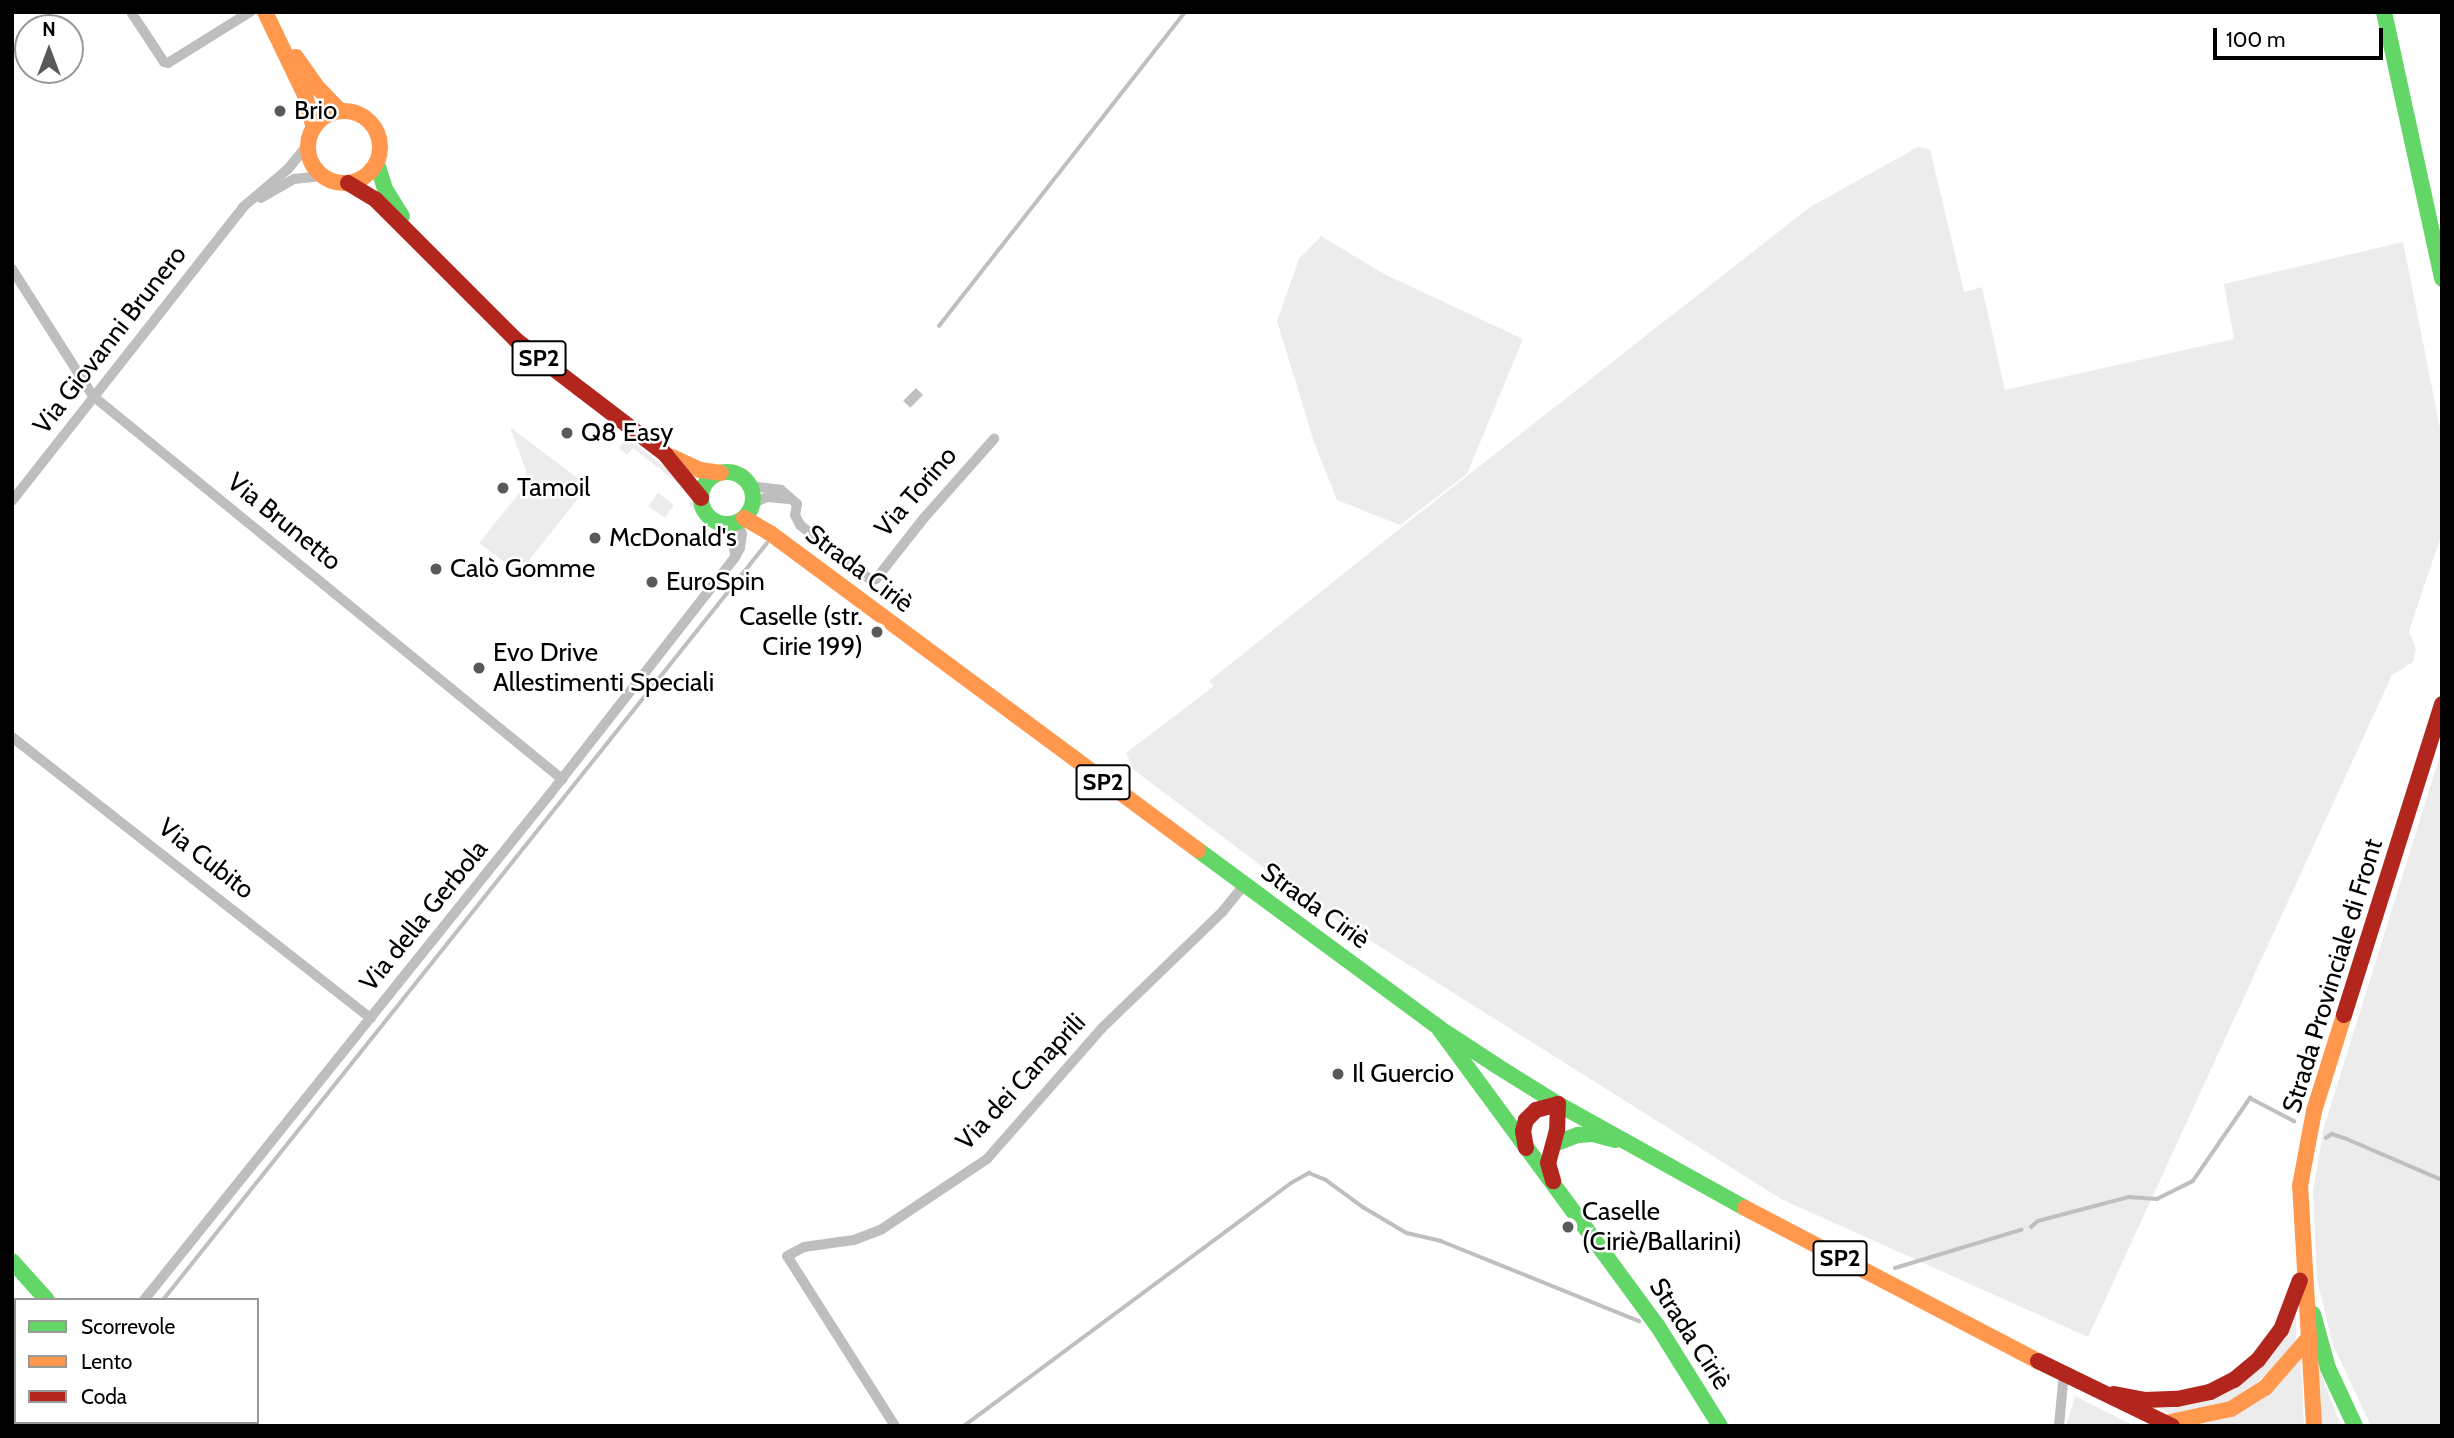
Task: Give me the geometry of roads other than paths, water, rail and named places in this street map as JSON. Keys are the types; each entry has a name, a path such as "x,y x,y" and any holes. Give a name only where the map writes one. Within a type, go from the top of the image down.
{"main road":[{"path":"2384,12 2442,279"},
{"path":"261,13 318,89 340,111"},
{"path":"261,13 305,95 314,128"},
{"path":"340,111 351,112 370,122 380,141 377,163 385,189 424,249 376,200 348,183 323,176 314,167 308,144 314,128 321,120 340,111"},
{"path":"348,183 360,180 377,163"},
{"name":"SP2","path":"424,249 516,340 665,454 700,470 721,473"},
{"name":"SP2","path":"665,454 701,498"},
{"path":"721,473 738,475 750,486 746,513 720,523 707,514 701,498 707,482 721,473"},
{"name":"Strada Ciriè","path":"746,513 1439,1028 1527,1152 1661,1331 1720,1426"},
{"name":"Strada Provinciale di Front","path":"2304,1268 2300,1186 2314,1111 2442,704"},
{"name":"SP2","path":"1439,1028 1558,1104 1631,1145 2000,1343 2169,1424"},
{"path":"1527,1152 1522,1131 1526,1120 1536,1110 1558,1104 1554,1144 1548,1163 1549,1175 1569,1207"},
{"path":"1554,1144 1578,1135 1593,1134 1631,1145"},
{"path":"12,1261 45,1298"},
{"path":"2304,1268 2306,1341 2314,1426"},
{"path":"2108,1393 2144,1400 2177,1399 2210,1392 2234,1381 2258,1360 2281,1330 2304,1268"},
{"path":"2304,1268 2316,1329 2328,1368 2355,1426"},
{"path":"2169,1424 2231,1409 2264,1388 2306,1341"}],"street":[{"path":"131,12 164,62 168,63 261,13"},
{"name":"Via Giovanni Brunero","path":"12,501 243,207 288,169 308,144"},
{"name":"Via Giovanni Brunero","path":"243,207 294,180 323,176"},
{"name":"Via Brunetto","path":"12,269 93,396 562,779"},
{"name":"Via Torino","path":"792,499 797,504 795,515 800,525 871,580 876,579 915,528 994,439"},
{"path":"750,486 781,490 792,499"},
{"path":"735,557 740,548 746,513 767,497 792,499"},
{"path":"713,520 731,535 735,557"},
{"name":"Via della Gerbola","path":"146,1298 562,779 735,557"},
{"name":"Via Cubito","path":"12,737 371,1018"},
{"name":"Via dei Canaprili","path":"895,1426 788,1256 804,1247 854,1240 882,1229 987,1159 1102,1028 1223,911 1244,884"},
{"path":"2059,1426 2064,1372"}],"waterway":[{"path":"939,326 1185,12"},
{"path":"165,1298 767,543"},
{"path":"2031,1227 2038,1221 2129,1197 2157,1199 2193,1181 2250,1098 2294,1121"},
{"path":"2326,1138 2332,1134 2347,1139 2442,1180"},
{"path":"964,1426 1291,1183 1309,1173 1326,1180 1363,1207 1407,1233 1441,1241 1639,1321"},
{"path":"1895,1268 2021,1230"}],"place":[{"name":"Brio","path":"280,111"},
{"name":"Q8 Easy","path":"567,433"},
{"name":"Tamoil","path":"503,488"},
{"name":"McDonald's","path":"595,538"},
{"name":"Calò Gomme","path":"436,569"},
{"name":"EuroSpin","path":"652,582"},
{"name":"Caselle (str. Cirie 199)","path":"877,632"},
{"name":"Evo Drive Allestimenti Speciali","path":"479,668"},
{"name":"Il Guercio","path":"1338,1074"},
{"name":"Caselle (Ciriè/Ballarini)","path":"1568,1227"}]}
